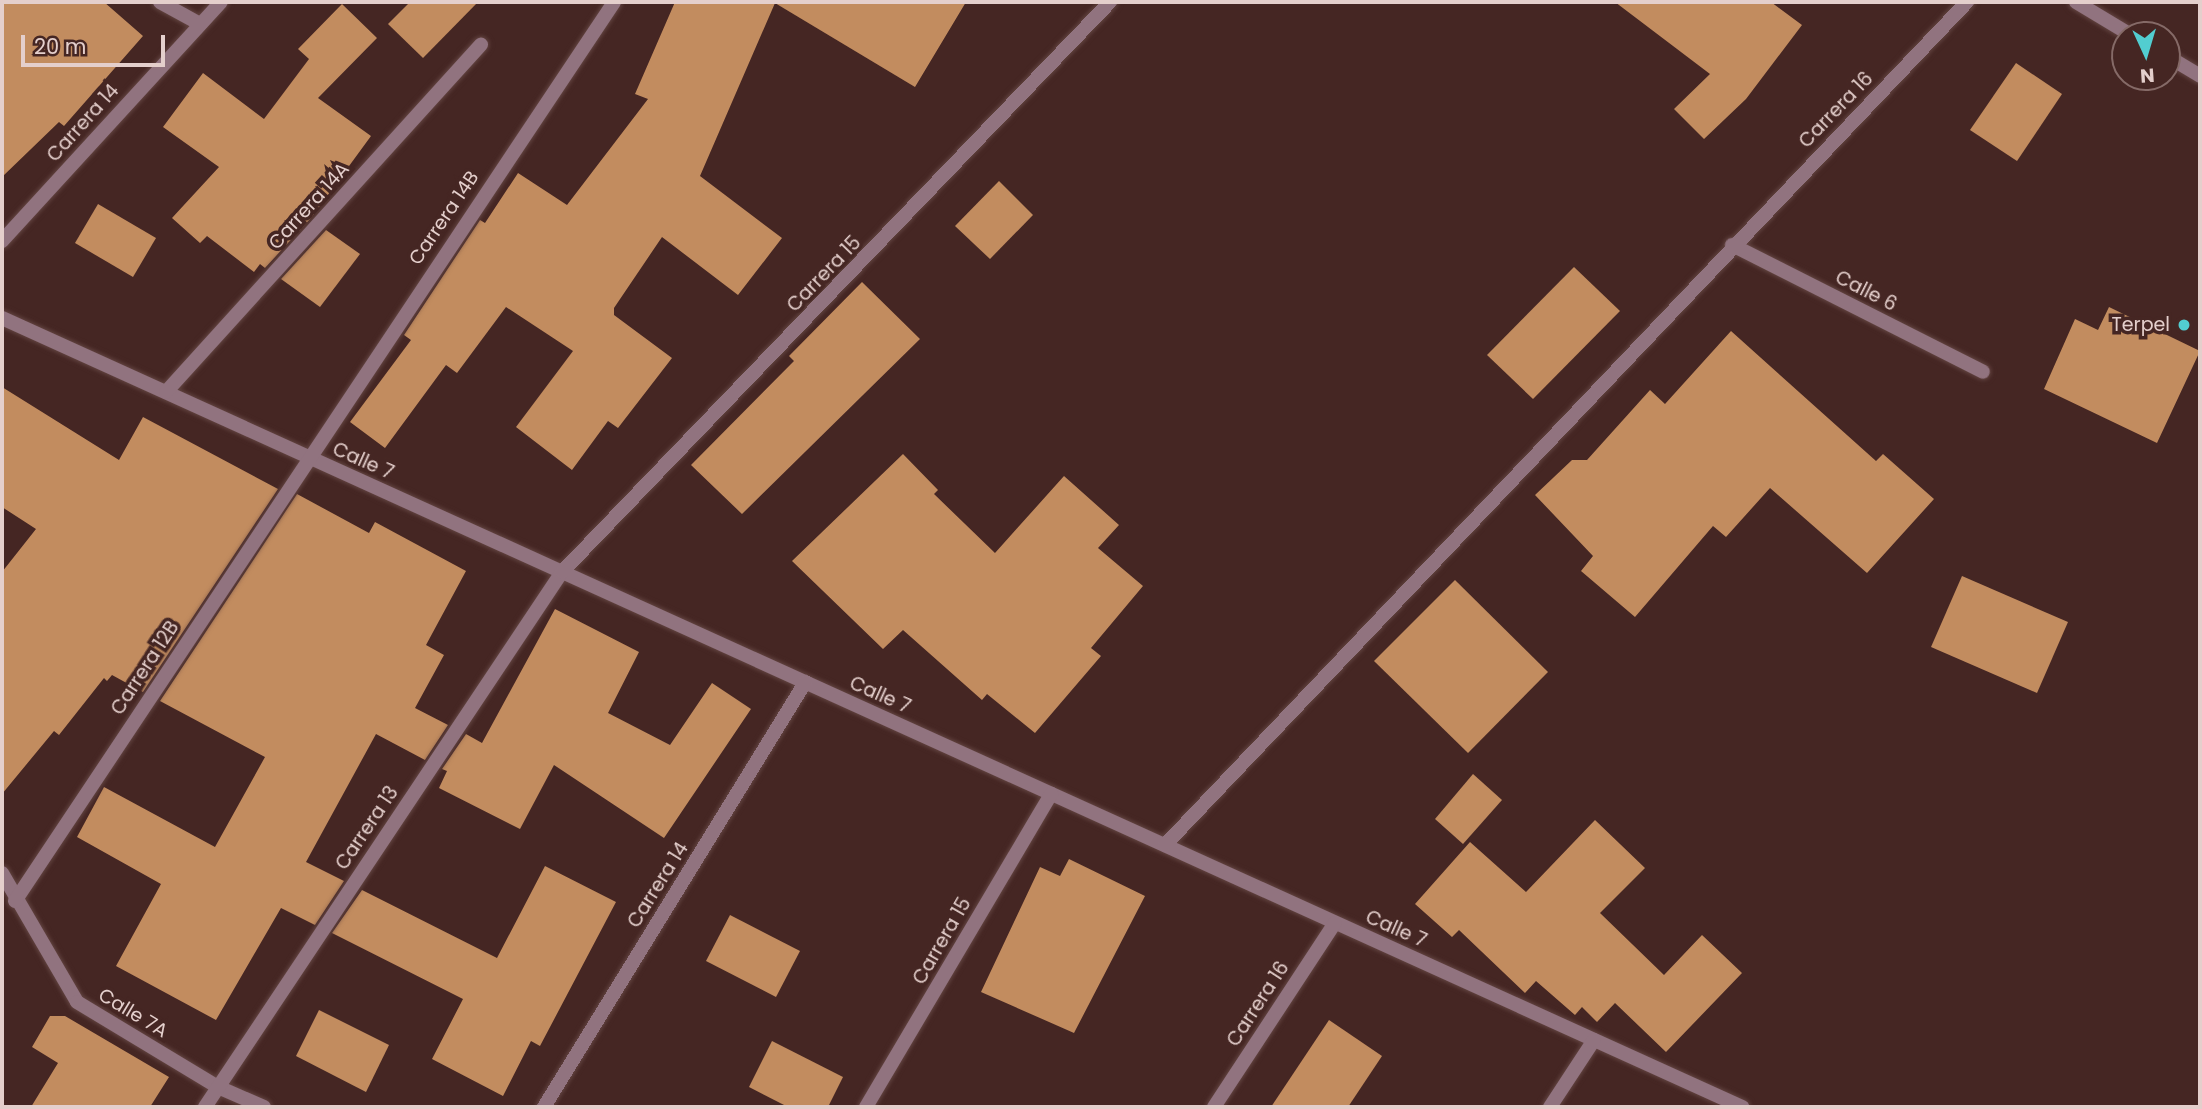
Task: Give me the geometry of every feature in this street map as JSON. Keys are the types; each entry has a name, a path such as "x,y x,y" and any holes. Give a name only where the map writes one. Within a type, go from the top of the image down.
{"street":[{"path":"160,2 200,24"},
{"name":"Carrera 14","path":"2,241 221,2"},
{"name":"Carrera 14B","path":"307,456 614,2"},
{"name":"Carrera 15","path":"562,572 1110,2"},
{"name":"Carrera 16","path":"1165,845 1732,245 1967,2"},
{"path":"2076,2 2111,23"},
{"name":"Carrera 14A","path":"166,392 481,45"},
{"path":"2181,65 2200,76"},
{"name":"Calle 6","path":"1732,245 1983,372"},
{"name":"Calle 7","path":"2,317 1742,1107"},
{"name":"Carrera 12B","path":"15,901 307,456"},
{"name":"Carrera 13","path":"205,1107 562,572"},
{"name":"Carrera 14","path":"544,1107 805,682"},
{"name":"Carrera 15","path":"866,1107 1051,794"},
{"name":"Calle 7A","path":"2,873 15,901 77,1002 218,1087 264,1107"},
{"name":"Carrera 16","path":"1214,1107 1335,923"},
{"path":"1550,1107 1594,1040"}],"building":[{"path":"2,2 104,2 143,36 64,126 59,122 2,177"},
{"path":"410,2 478,2 423,58 388,24"},
{"path":"675,2 966,2 915,87 775,3 700,176 782,238 738,295 662,237 614,308 614,315 672,358 618,428 608,421 572,470 516,427 573,351 506,307 457,373 446,365 385,448 350,422 411,340 404,335 480,220 485,223 518,173 567,205 648,99 635,94"},
{"path":"1615,2 1771,2 1802,25 1746,99 1704,139 1674,109 1710,74"},
{"path":"342,4 377,38 318,98 371,136 311,218 265,268 260,264 254,272 207,236 200,243 172,218 219,167 163,127 203,73 264,119 309,59 298,49"},
{"path":"2016,63 2062,94 2017,161 1970,130"},
{"path":"999,181 1033,215 990,259 955,226"},
{"path":"98,204 156,238 133,277 75,243"},
{"path":"326,230 360,254 320,307 281,279"},
{"path":"1574,267 1620,311 1533,399 1487,355"},
{"path":"862,282 920,339 742,514 691,465 794,361 789,356"},
{"path":"2109,307 2200,351 2157,443 2044,389 2075,319 2098,330"},
{"path":"1731,331 1876,461 1883,454 1934,499 1867,573 1770,488 1726,537 1713,526 1635,617 1581,571 1593,556 1535,495 1572,460 1587,460 1650,390 1665,404"},
{"path":"2,387 119,460 143,417 278,489 143,692 112,675 107,681 104,678 59,735 54,731 2,794 2,572 36,529 2,507"},
{"path":"903,454 938,490 934,494 995,553 1064,476 1119,525 1098,548 1143,586 1091,648 1101,656 1035,733 987,694 982,700 903,630 883,649 792,561"},
{"path":"297,494 369,533 375,522 466,571 426,645 444,655 415,708 448,725 425,760 376,734 306,862 344,881 315,925 281,908 216,1020 116,966 161,884 77,837 104,787 215,847 265,757 160,701"},
{"path":"1962,576 2068,622 2037,693 1931,647"},
{"path":"1455,580 1548,672 1468,753 1374,661"},
{"path":"555,609 639,652 608,713 670,745 712,683 751,709 664,838 554,765 520,829 439,788 447,771 442,769 466,734 482,743"},
{"path":"1473,774 1502,800 1463,844 1435,819"},
{"path":"1595,820 1645,868 1600,913 1664,975 1702,935 1742,973 1666,1052 1615,1003 1597,1022 1582,1007 1575,1015 1536,981 1525,993 1459,930 1452,937 1415,904 1470,842 1526,892"},
{"path":"1069,859 1145,896 1074,1033 981,992 1040,867 1060,876"},
{"path":"545,866 616,902 540,1046 531,1041 503,1096 432,1059 463,999 332,933 362,890 497,958"},
{"path":"730,915 800,951 776,997 706,961"},
{"path":"319,1010 389,1045 366,1092 296,1056"},
{"path":"50,1016 65,1016 169,1077 150,1107 31,1107 58,1063 32,1047"},
{"path":"1329,1020 1382,1056 1348,1107 1271,1107"},
{"path":"772,1041 843,1077 828,1107 788,1107 749,1087"}],"place":[{"name":"Terpel","path":"2184,325"}]}
